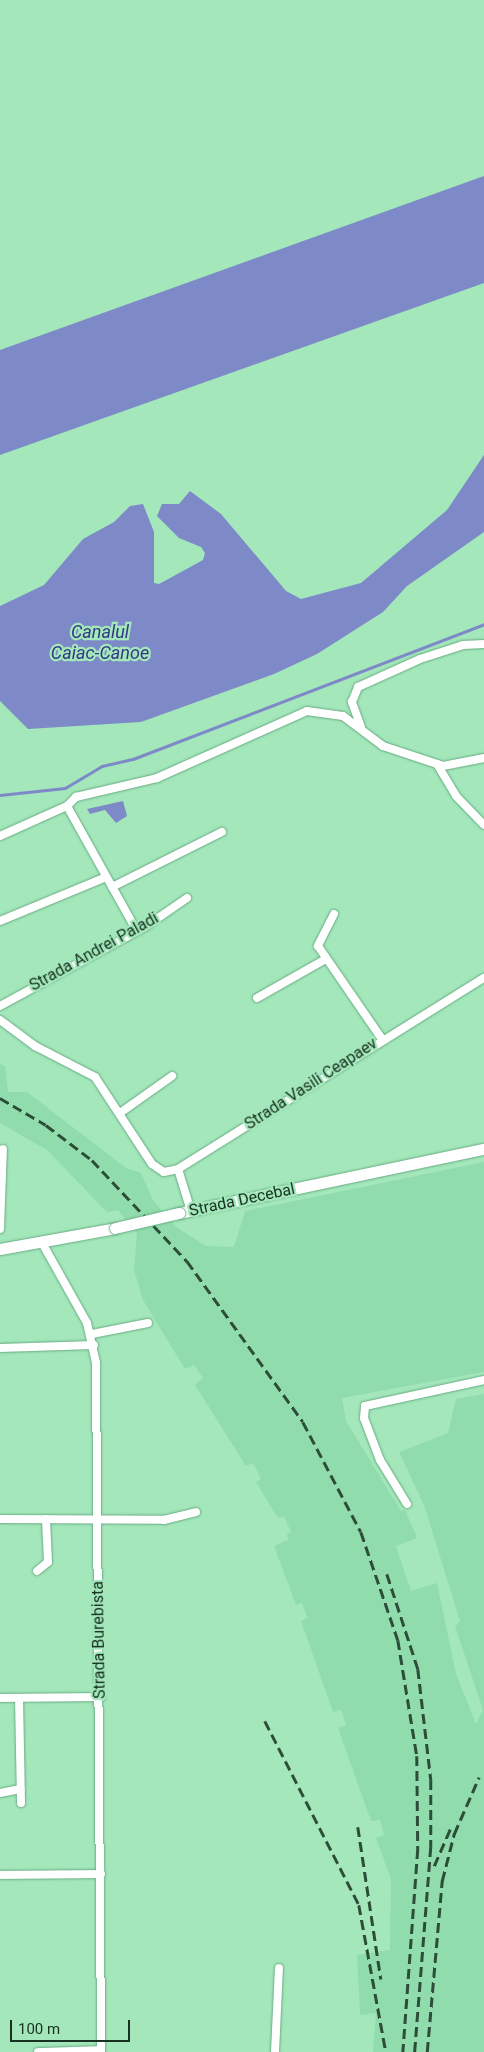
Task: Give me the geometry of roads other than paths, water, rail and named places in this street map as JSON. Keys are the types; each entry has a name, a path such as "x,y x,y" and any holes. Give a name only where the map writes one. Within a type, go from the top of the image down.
{"main road":[{"name":"Strada Decebal","path":"0,1249 115,1228 484,1149"}],"street":[{"path":"362,729 352,702 358,687 420,659 463,645 484,644"},
{"path":"0,836 67,806 76,797 157,778 201,761 307,711 343,716 362,729 371,739 449,766 484,758"},
{"path":"435,762 456,796 484,825"},
{"path":"67,806 137,931"},
{"path":"112,887 222,832"},
{"path":"0,920 106,876"},
{"name":"Strada Andrei Paladi","path":"0,1006 137,931 187,898"},
{"path":"334,914 318,939 326,960 382,1039"},
{"path":"258,998 326,960"},
{"name":"Strada Vasili Ceapaev","path":"178,1169 382,1039 484,978"},
{"path":"0,1020 35,1046 95,1077 152,1164 164,1172 178,1169 191,1211"},
{"path":"120,1113 172,1076"},
{"path":"0,1228 3,1149"},
{"name":"Strada Burebista","path":"41,1241 92,1334 94,1345 101,1697 101,2051"},
{"path":"92,1334 148,1323"},
{"path":"0,1348 94,1345"},
{"path":"407,1504 380,1460 364,1418 365,1406 484,1380"},
{"path":"0,1520 164,1520 196,1512"},
{"path":"37,1571 48,1562 46,1519"},
{"path":"0,1698 101,1697"},
{"path":"19,1698 22,1803"},
{"path":"0,1793 21,1789"},
{"path":"0,1875 101,1874"},
{"path":"274,2052 279,1968"},
{"path":"38,2052 101,2051"}],"water":[{"path":"484,176 484,283 0,455 0,350"},
{"name":"Canalul Caiac-Canoe","path":"484,455 484,532 407,586 383,612 317,654 274,674 141,722 28,729 0,701 0,606 44,585 83,539 114,522 130,506 143,504 154,532 154,583 159,584 203,560 205,553 201,547 179,538 157,516 162,504 179,504 190,491 221,514 286,591 301,599 361,583 447,510"},
{"path":"123,801 127,816 116,823 105,810 90,814 87,809"}],"waterway":[{"path":"0,795 65,788 102,766 133,759 484,624"}],"railway":[{"path":"0,1098 46,1125 92,1160 187,1261 303,1422 361,1532 398,1640 417,1756 418,1849 403,2052"},
{"path":"387,1574 418,1669 431,1780 431,1847 415,2052"},
{"path":"265,1721 359,1905 386,2052"},
{"path":"427,2052 442,1881 454,1834 479,1777"},
{"path":"358,1827 381,1979"},
{"path":"434,1866 451,1827"}]}
